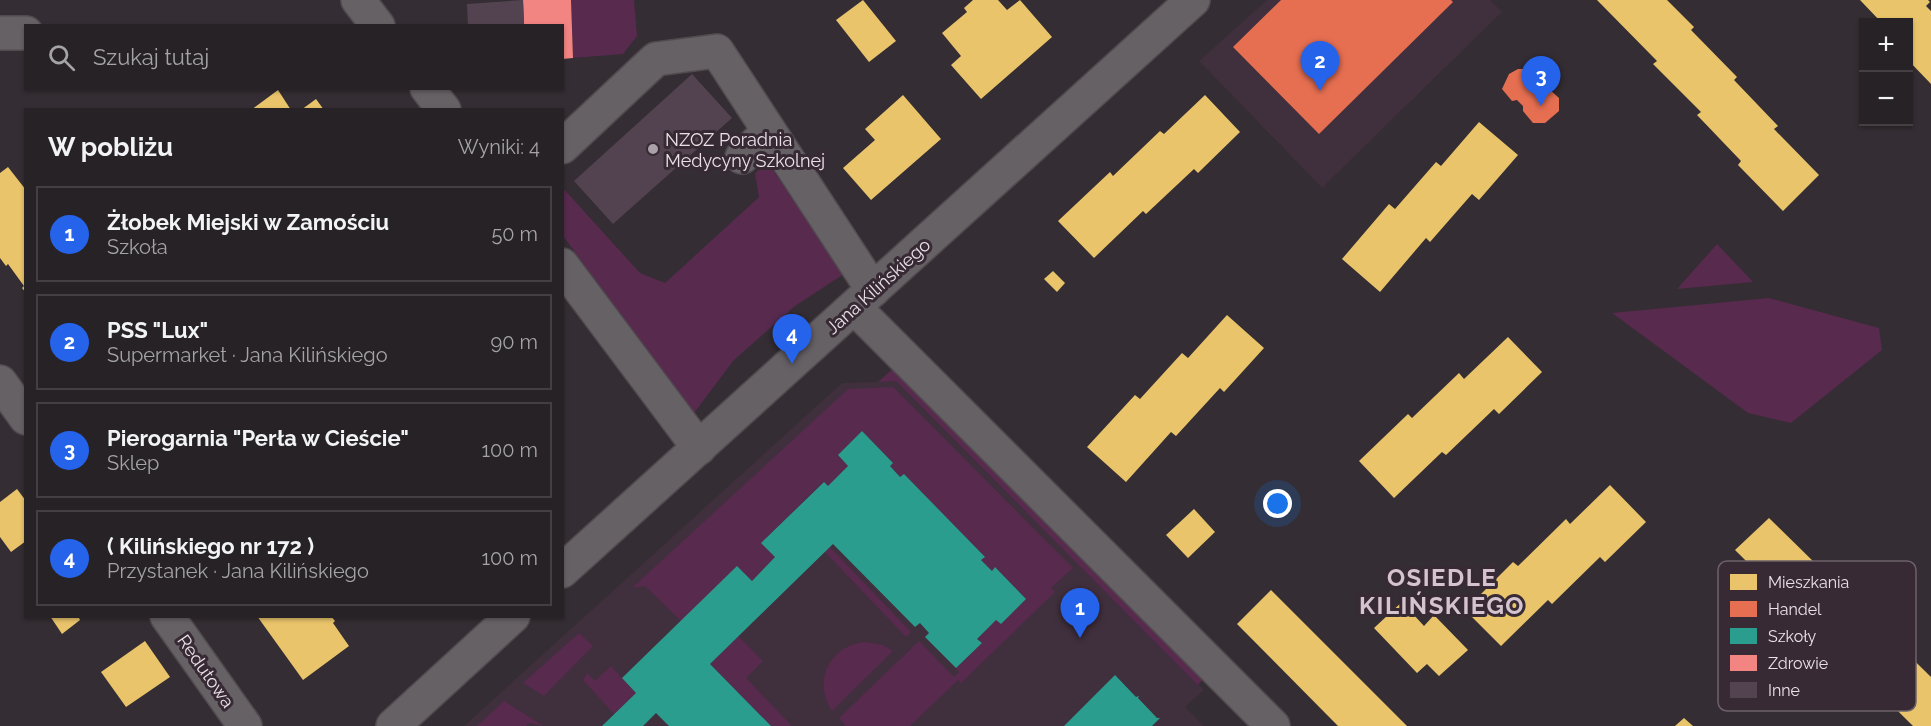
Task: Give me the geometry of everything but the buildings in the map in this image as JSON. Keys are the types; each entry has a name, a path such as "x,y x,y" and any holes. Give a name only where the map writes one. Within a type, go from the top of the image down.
{"street":[{"path":"358,0 376,24"},
{"name":"Jana Kilińskiego","path":"564,569 1193,0"},
{"path":"0,33 24,33"},
{"path":"564,145 656,59 717,51 769,131 864,298 1273,726"},
{"path":"429,90 442,108"},
{"path":"742,157 769,131"},
{"path":"564,268 699,448"},
{"path":"0,382 24,415"},
{"name":"Redutowa","path":"168,618 245,726"},
{"path":"393,726 511,618"}],"shaded area":[{"path":"571,0 634,0 637,36 623,54 573,58"},
{"path":"1267,0 1490,0 1502,12 1322,188 1199,61"},
{"path":"768,163 844,274 795,306 734,360 694,413 564,237 564,189 640,273 665,283 759,197 755,173"},
{"path":"1717,244 1753,282 1677,289"},
{"path":"1769,298 1879,328 1882,350 1791,423 1748,413 1612,313"},
{"path":"896,366 1204,678 1198,685 896,381 878,382"},
{"path":"896,381 1204,690 1185,707 1204,726 464,726 842,383"},
{"path":"893,387 1073,568 1051,588 1055,592 961,683 958,680 910,726 846,726 839,718 919,641 954,677 959,672 956,668 982,643 977,639 996,620 1001,624 1026,599 995,567 992,571 981,560 984,557 904,474 900,477 890,466 892,462 862,431 838,455 848,466 828,486 823,482 761,543 775,557 752,581 681,621 645,586 632,588 848,389"},
{"path":"830,547 911,632 906,637 825,552"},
{"path":"579,633 593,646 544,696 523,683"},
{"path":"738,636 763,661 746,678 792,726 771,726 710,664"},
{"path":"865,642 883,645 893,651 832,711 826,700 824,688 824,677 828,666 842,650"},
{"path":"611,666 636,693 614,714 583,680 587,673 595,681"},
{"path":"504,701 543,726 530,723 526,726 477,726"}],"place":[{"name":"PSS \"Lux\"","path":"1320,91"},
{"name":"Pierogarnia \"Perła w Cieście\"","path":"1541,106"},
{"name":"NZOZ Poradnia Medycyny Szkolnej","path":"653,149"},
{"name":"( Kilińskiego nr 172 )","path":"792,364"},
{"name":"Żłobek Miejski w Zamościu","path":"1080,638"}],"district":[{"name":"OSIEDLE KILIŃSKIEGO","path":"1442,591"}]}
